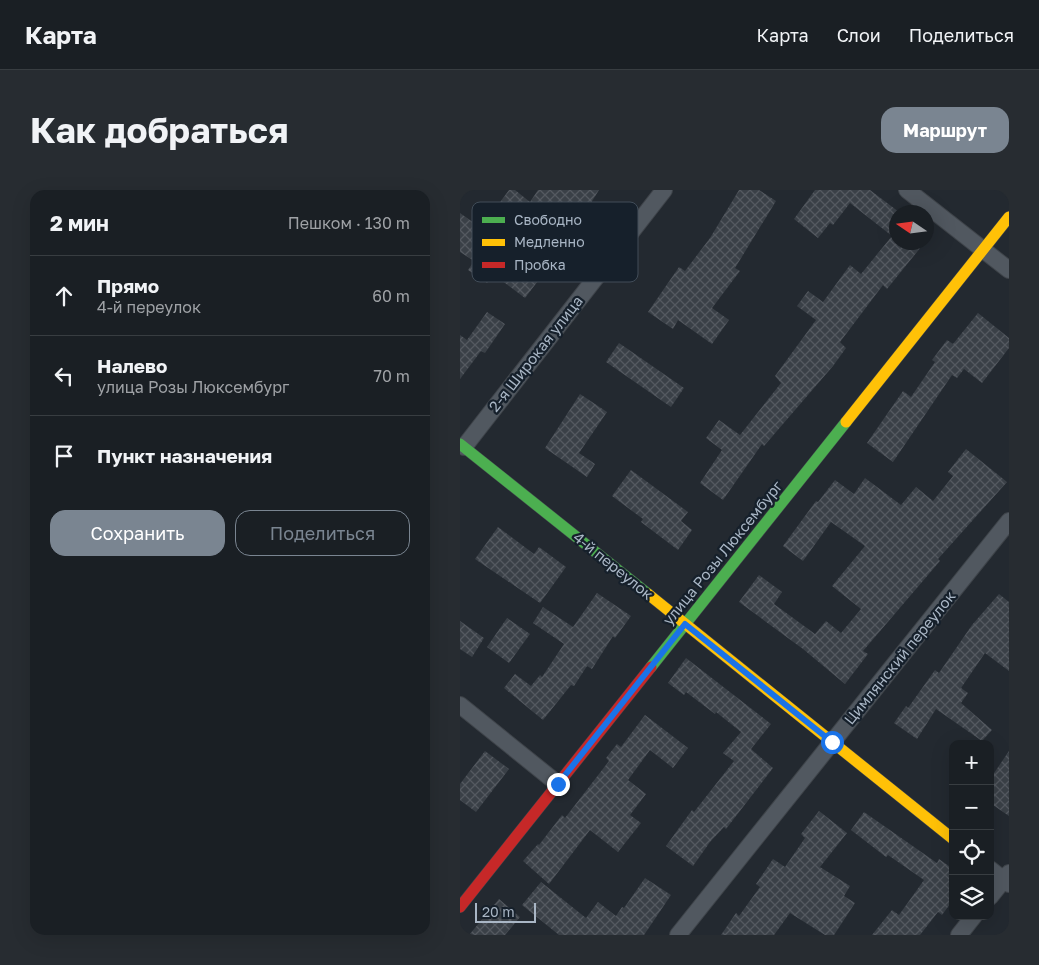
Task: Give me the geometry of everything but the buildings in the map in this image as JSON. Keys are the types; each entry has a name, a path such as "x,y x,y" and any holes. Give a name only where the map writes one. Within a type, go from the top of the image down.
{"street":[{"name":"2-я Широкая улица","path":"638,223 664,190"},
{"path":"907,190 1009,270"},
{"name":"улица Розы Люксембург","path":"460,907 1009,217"},
{"name":"2-я Широкая улица","path":"462,445 591,282"},
{"name":"4-й переулок","path":"462,445 949,836"},
{"name":"Цимлянский переулок","path":"678,935 1009,522"},
{"path":"460,705 558,784"},
{"path":"994,871 1007,879 994,892"},
{"path":"959,935 971,920"}],"traffic: fast":[{"path":"651,667 846,422"},
{"path":"460,444 648,594"}],"traffic: slow":[{"path":"846,422 1009,217"},
{"path":"648,594 949,836"}],"traffic: jam":[{"path":"460,907 651,667"}],"route":[{"path":"558,784 685,624 832,742"}]}
